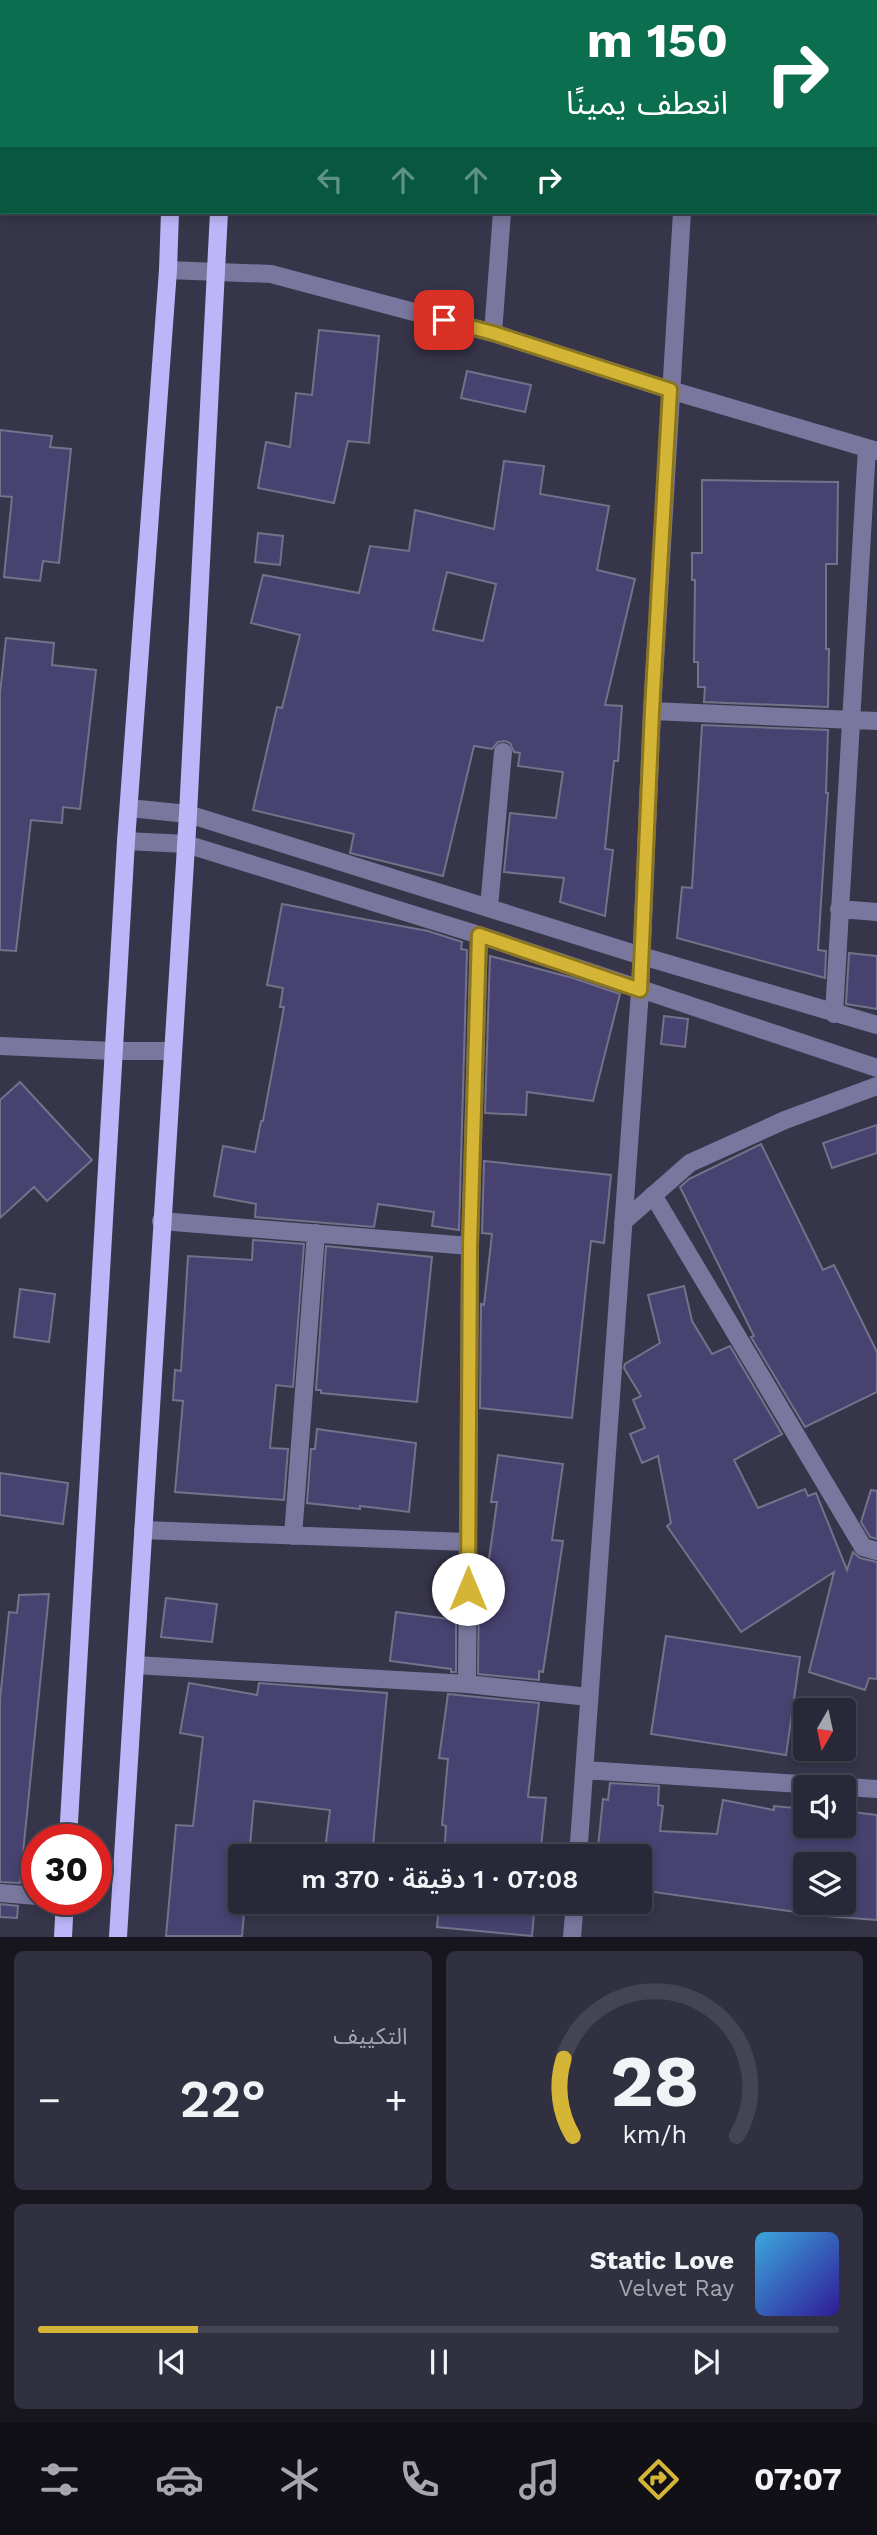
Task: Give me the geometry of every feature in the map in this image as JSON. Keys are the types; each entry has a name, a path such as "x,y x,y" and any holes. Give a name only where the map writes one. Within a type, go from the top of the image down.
{"main road":[{"path":"69,1824 126,841 170,214"},
{"path":"118,1937 188,814 219,214"},
{"path":"62,1937 64,1915"}],"street":[{"path":"493,333 502,214"},
{"path":"579,1844 640,990 652,711 682,214"},
{"path":"168,270 271,274 493,333 670,390 872,449 851,719 834,1014"},
{"path":"652,711 877,721"},
{"path":"489,907 503,752"},
{"path":"129,808 188,814 642,956 877,1025"},
{"path":"126,841 186,845 479,935 877,1068"},
{"path":"839,909 877,912"},
{"path":"467,1684 470,1246 479,935"},
{"path":"0,1046 173,1051"},
{"path":"623,1222 690,1163 785,1120 877,1086"},
{"path":"653,1195 863,1547 877,1551"},
{"path":"161,1221 470,1246"},
{"path":"293,1536 316,1233"},
{"path":"144,1530 468,1542"},
{"path":"135,1665 467,1684 589,1697"},
{"path":"584,1770 877,1789"},
{"path":"0,1893 21,1895"},
{"path":"572,1937 574,1914"}],"building":[{"path":"319,330 379,336 369,443 348,441 334,503 258,488 266,442 290,447 296,393 312,395"},
{"path":"467,371 531,385 525,412 461,398"},
{"path":"0,430 52,436 50,447 71,449 59,563 43,561 40,581 4,577 12,497 0,496"},
{"path":"504,461 544,466 540,494 609,506 597,570 635,579 605,705 622,706 618,761 614,761 605,849 613,850 605,916 560,902 564,878 504,872 510,813 556,818 563,772 518,766 520,753 514,752 510,743 505,741 498,742 492,749 474,746 443,876 350,853 354,834 253,810 277,707 282,708 300,635 251,623 263,575 359,593 370,546 409,551 415,510 494,529","holes":["447,572 496,584 483,641 433,630"]},
{"path":"702,480 838,482 837,564 826,564 828,707 704,702 705,687 698,687 698,662 694,662 695,580 692,580 692,553 702,553"},
{"path":"258,533 283,536 280,565 255,562"},
{"path":"6,638 54,643 52,665 96,670 80,809 63,807 62,823 31,820 16,951 0,950 0,693"},
{"path":"702,725 828,730 828,793 818,950 826,951 825,978 677,938 682,887 692,888"},
{"path":"282,904 428,931 462,942 461,949 467,950 459,1230 432,1226 434,1212 378,1204 374,1227 255,1217 256,1204 214,1196 223,1146 255,1152 263,1121 284,1007 280,1007 283,988 267,985"},
{"path":"849,953 877,956 877,1009 846,1004"},
{"path":"490,956 573,978 620,994 593,1101 527,1092 526,1115 485,1113"},
{"path":"664,1016 688,1019 685,1047 661,1044"},
{"path":"20,1082 92,1160 47,1201 34,1187 0,1218 0,1100"},
{"path":"877,1125 877,1153 832,1168 823,1143"},
{"path":"761,1144 823,1270 834,1265 877,1352 877,1392 805,1427 751,1337 754,1336 680,1187 689,1179"},
{"path":"484,1161 611,1175 604,1243 591,1241 572,1418 480,1408 481,1304 484,1305 492,1234 482,1233"},
{"path":"253,1240 304,1244 293,1387 276,1385 270,1448 288,1449 284,1500 175,1492 183,1401 173,1400 175,1370 181,1371 188,1256 252,1260"},
{"path":"326,1246 432,1257 417,1402 321,1393 321,1390 316,1390"},
{"path":"684,1286 692,1321 712,1354 730,1346 782,1434 734,1460 758,1508 805,1489 808,1496 816,1493 847,1570 853,1552 860,1558 877,1562 877,1679 869,1678 865,1690 809,1672 834,1572 741,1632 667,1526 671,1523 658,1456 642,1463 630,1434 645,1428 633,1400 641,1396 624,1368 625,1364 660,1343 648,1295"},
{"path":"20,1289 55,1294 49,1342 14,1337"},
{"path":"317,1429 416,1443 409,1512 307,1503 311,1449 315,1449"},
{"path":"498,1455 563,1464 552,1540 563,1541 543,1672 539,1671 539,1680 478,1674 479,1581 480,1572 487,1573 497,1502 491,1502"},
{"path":"0,1473 68,1483 63,1524 0,1515"},
{"path":"871,1490 877,1491 877,1539 870,1537 861,1522"},
{"path":"49,1594 26,1824 21,1824 20,1883 0,1882 0,1700 9,1612 17,1613 19,1595"},
{"path":"166,1598 217,1604 212,1642 161,1637"},
{"path":"396,1612 456,1620 456,1672 451,1672 451,1669 390,1661"},
{"path":"666,1636 800,1657 786,1755 651,1734"},
{"path":"189,1683 257,1695 259,1683 387,1693 373,1844 326,1844 330,1810 254,1801 250,1844 228,1844 228,1914 244,1914 242,1936 166,1936 176,1825 193,1826 203,1737 180,1733"},
{"path":"448,1694 539,1703 528,1797 546,1798 541,1844 445,1844 446,1826 442,1825 448,1759 439,1758"},
{"path":"610,1783 659,1786 658,1805 663,1806 660,1831 717,1834 723,1800 774,1810 774,1806 793,1808 793,1838 856,1838 856,1812 877,1815 877,1920 818,1915 856,1915 856,1852 793,1852 793,1912 652,1892 652,1844 598,1844 603,1799 608,1800"},
{"path":"0,1904 18,1906 17,1918 0,1917"},
{"path":"438,1914 534,1914 532,1936 437,1927"}],"route":[{"path":"444,320 670,390 640,990 479,935 470,1246 468,1589"}]}
